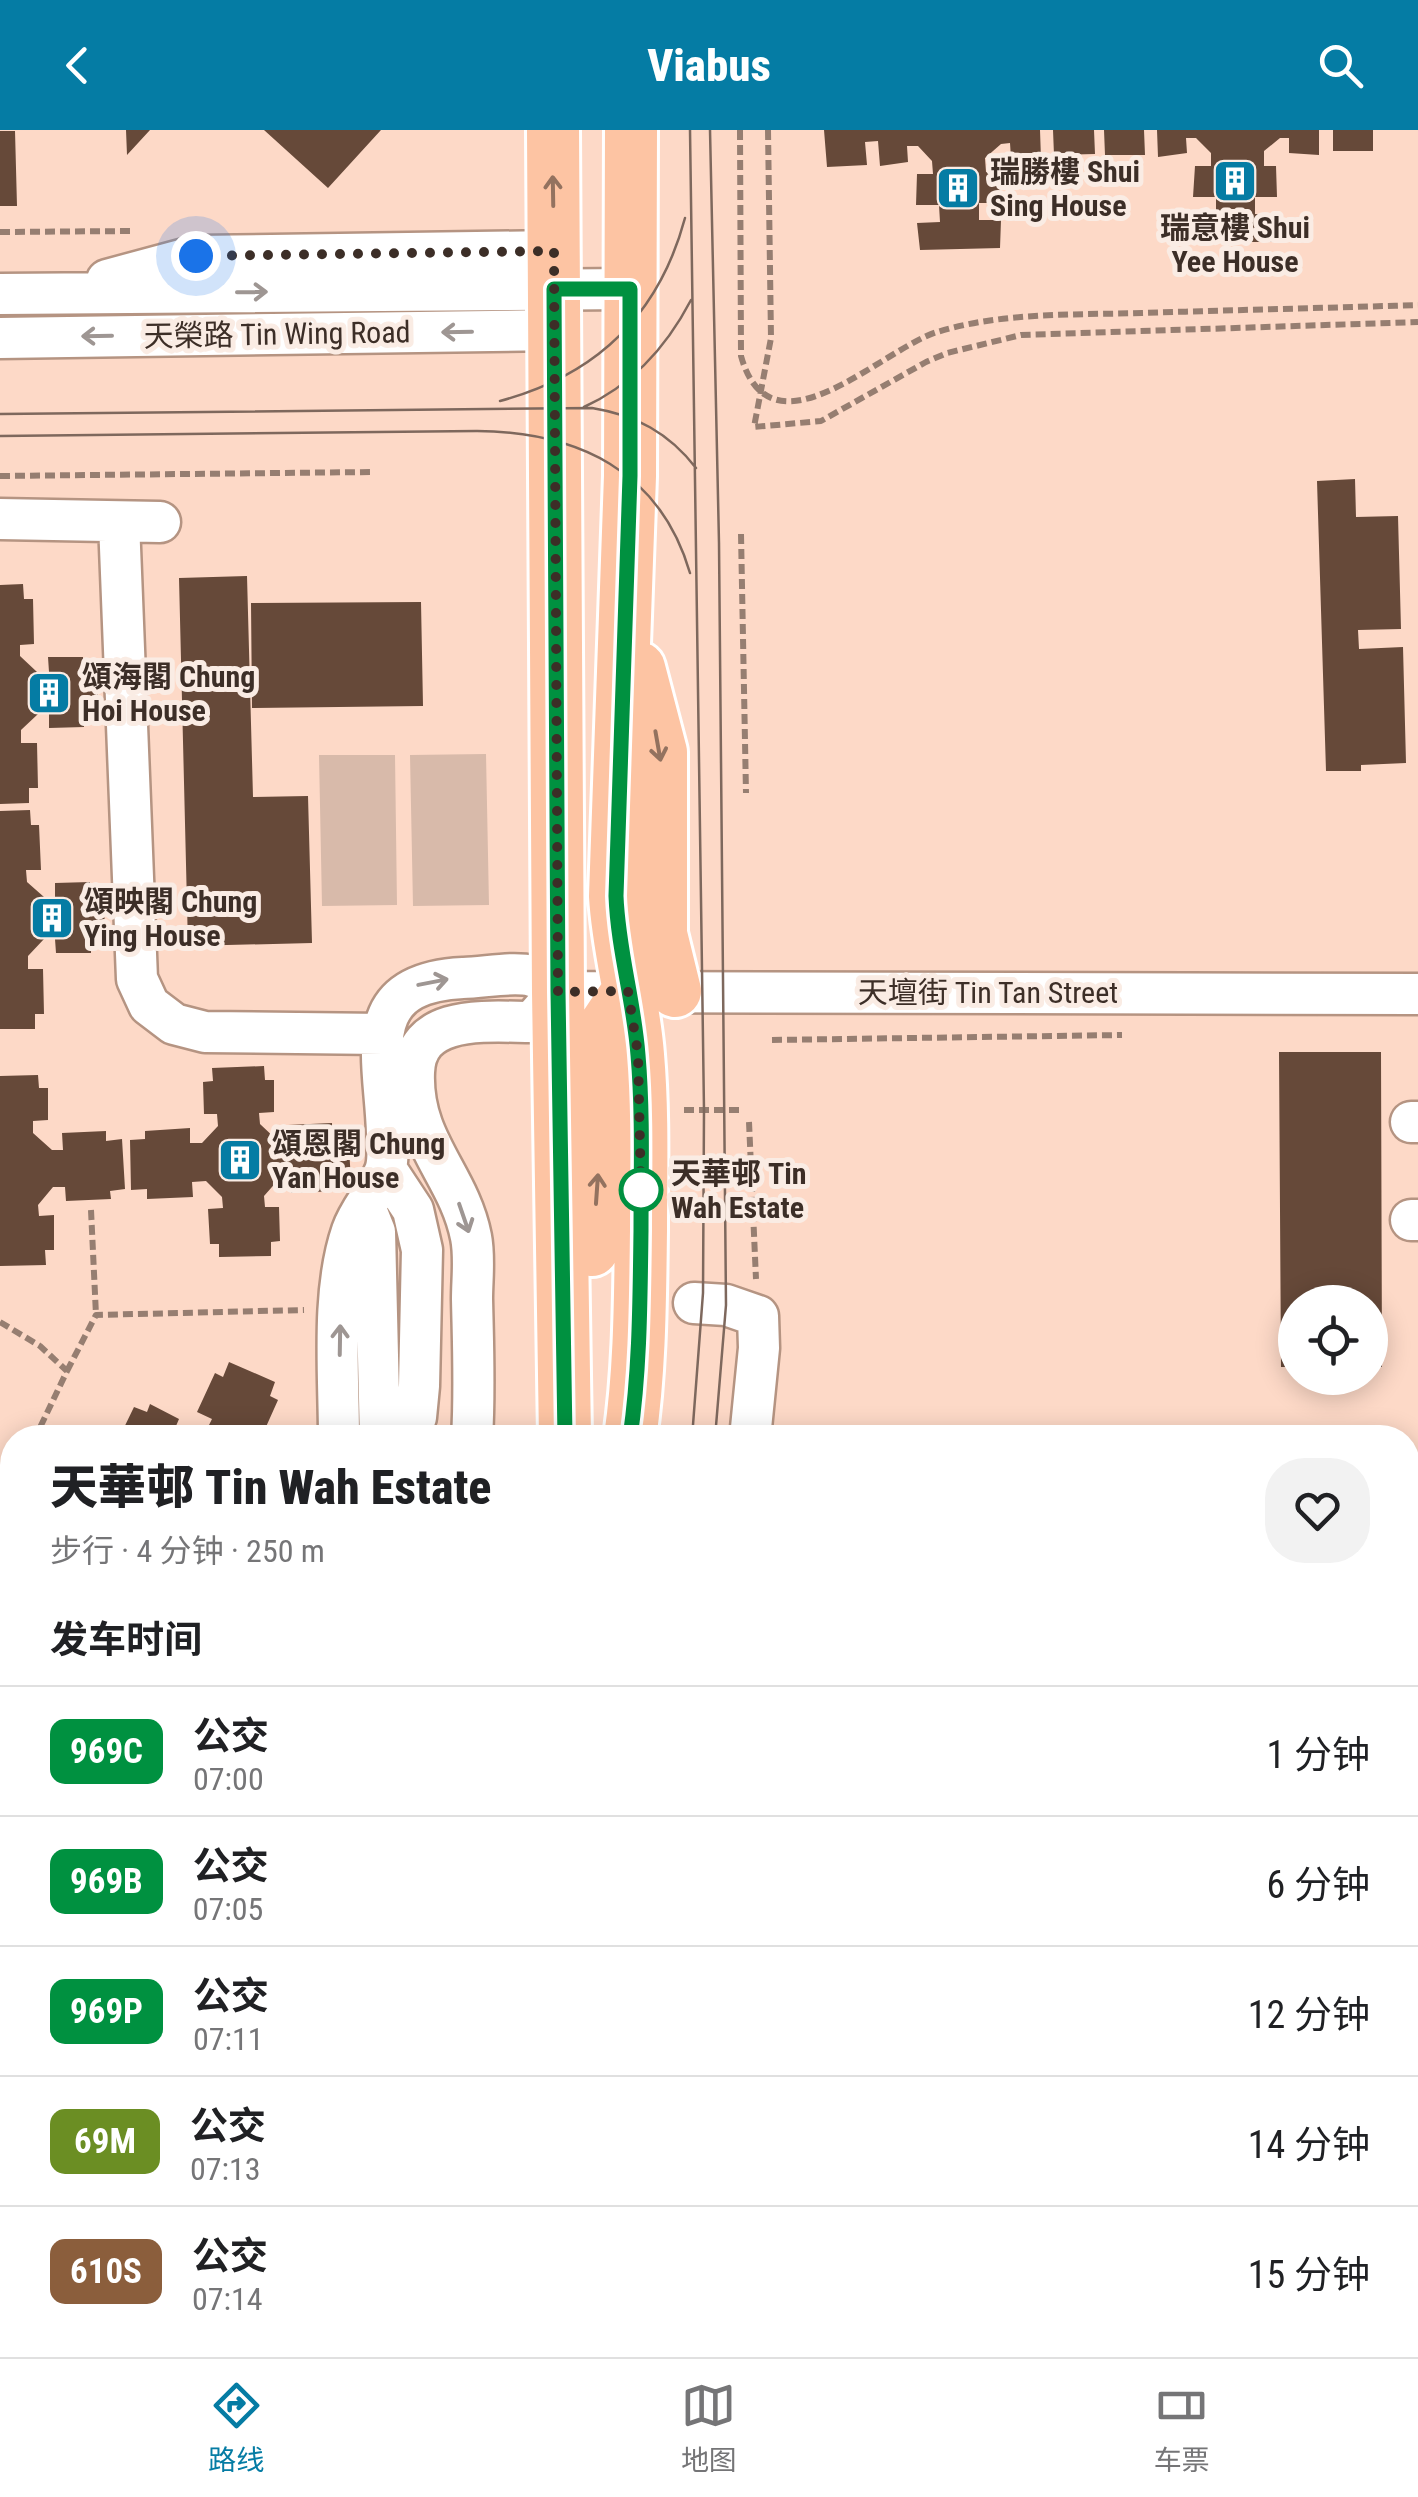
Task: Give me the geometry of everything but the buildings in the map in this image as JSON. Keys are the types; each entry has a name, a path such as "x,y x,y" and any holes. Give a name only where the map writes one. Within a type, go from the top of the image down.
{"main road":[{"path":"553,130 626,618 617,936 651,991 638,1054 638,1363 631,1425"},
{"path":"565,1425 558,992 578,290 596,130"},
{"path":"578,290 631,130"},
{"path":"566,1425 583,1354 598,1179 600,1050 604,1027 651,991"}],"street":[{"path":"0,294 50,295 196,256 578,290"},
{"name":"天榮路 Tin Wing Road","path":"0,338 578,290"},
{"path":"0,519 160,522"},
{"path":"118,522 137,978 149,1005 174,1024 206,1032 383,1034 386,1169 353,1226 347,1247 340,1309 339,1425"},
{"name":"天壇街 Tin Tan Street","path":"383,1034 400,997 418,985 441,980 532,976 558,992 1418,994"},
{"path":"472,1425 471,1238 457,1197 420,1125 413,1093 414,1066 418,1048 438,1031 477,1023 532,1022 558,992"},
{"path":"386,1169 413,1210 422,1250 419,1386 413,1425"},
{"path":"364,1207 375,1232 380,1425"},
{"path":"694,1303 726,1305 758,1316 760,1348 751,1425"}],"path":[{"path":"740,130 739,340 751,384 760,392 787,400 815,398 935,332 1024,317 1418,305"},
{"path":"768,130 771,338 754,428 808,424 846,410 947,353 1021,336 1418,322"},
{"path":"0,476 373,472"},
{"path":"741,534 746,793"},
{"path":"772,1040 1124,1035"},
{"path":"677,1110 742,1110"},
{"path":"749,1122 758,1316"},
{"path":"41,1425 96,1315 91,1210"},
{"path":"96,1315 340,1309"},
{"path":"0,1322 40,1346 67,1371"}],"shaded area":[{"path":"486,754 489,905 413,906 410,755"},
{"path":"319,755 395,755 397,905 322,906"}],"tram line":[{"path":"690,130 704,1110 703,1293 693,1425"},
{"path":"710,130 719,543 726,1305 716,1425"},
{"path":"500,401 566,375 619,336 659,284 685,218"},
{"path":"584,407 633,376 671,333 691,300"},
{"path":"0,414 592,408 623,415 663,435 696,468"},
{"path":"0,436 477,431 548,439 580,449 636,483 676,537 690,573"}],"bus line":[{"name":"969C","path":"565,1425 554,289 630,289 630,476 616,896 617,936 634,1020 639,1080 640,1282 632,1425"}],"place":[{"name":"瑞意樓 Shui Yee House","path":"1235,181"},
{"name":"瑞勝樓 Shui Sing House","path":"958,188"},
{"name":"頌海閣 Chung Hoi House","path":"49,693"},
{"name":"頌映閣 Chung Ying House","path":"52,918"},
{"name":"頌恩閣 Chung Yan House","path":"240,1160"},
{"name":"天華邨 Tin Wah Estate","path":"641,1190"}],"route":[{"path":"196,256 554,251 558,992 628,991 638,1054 641,1190"}]}
